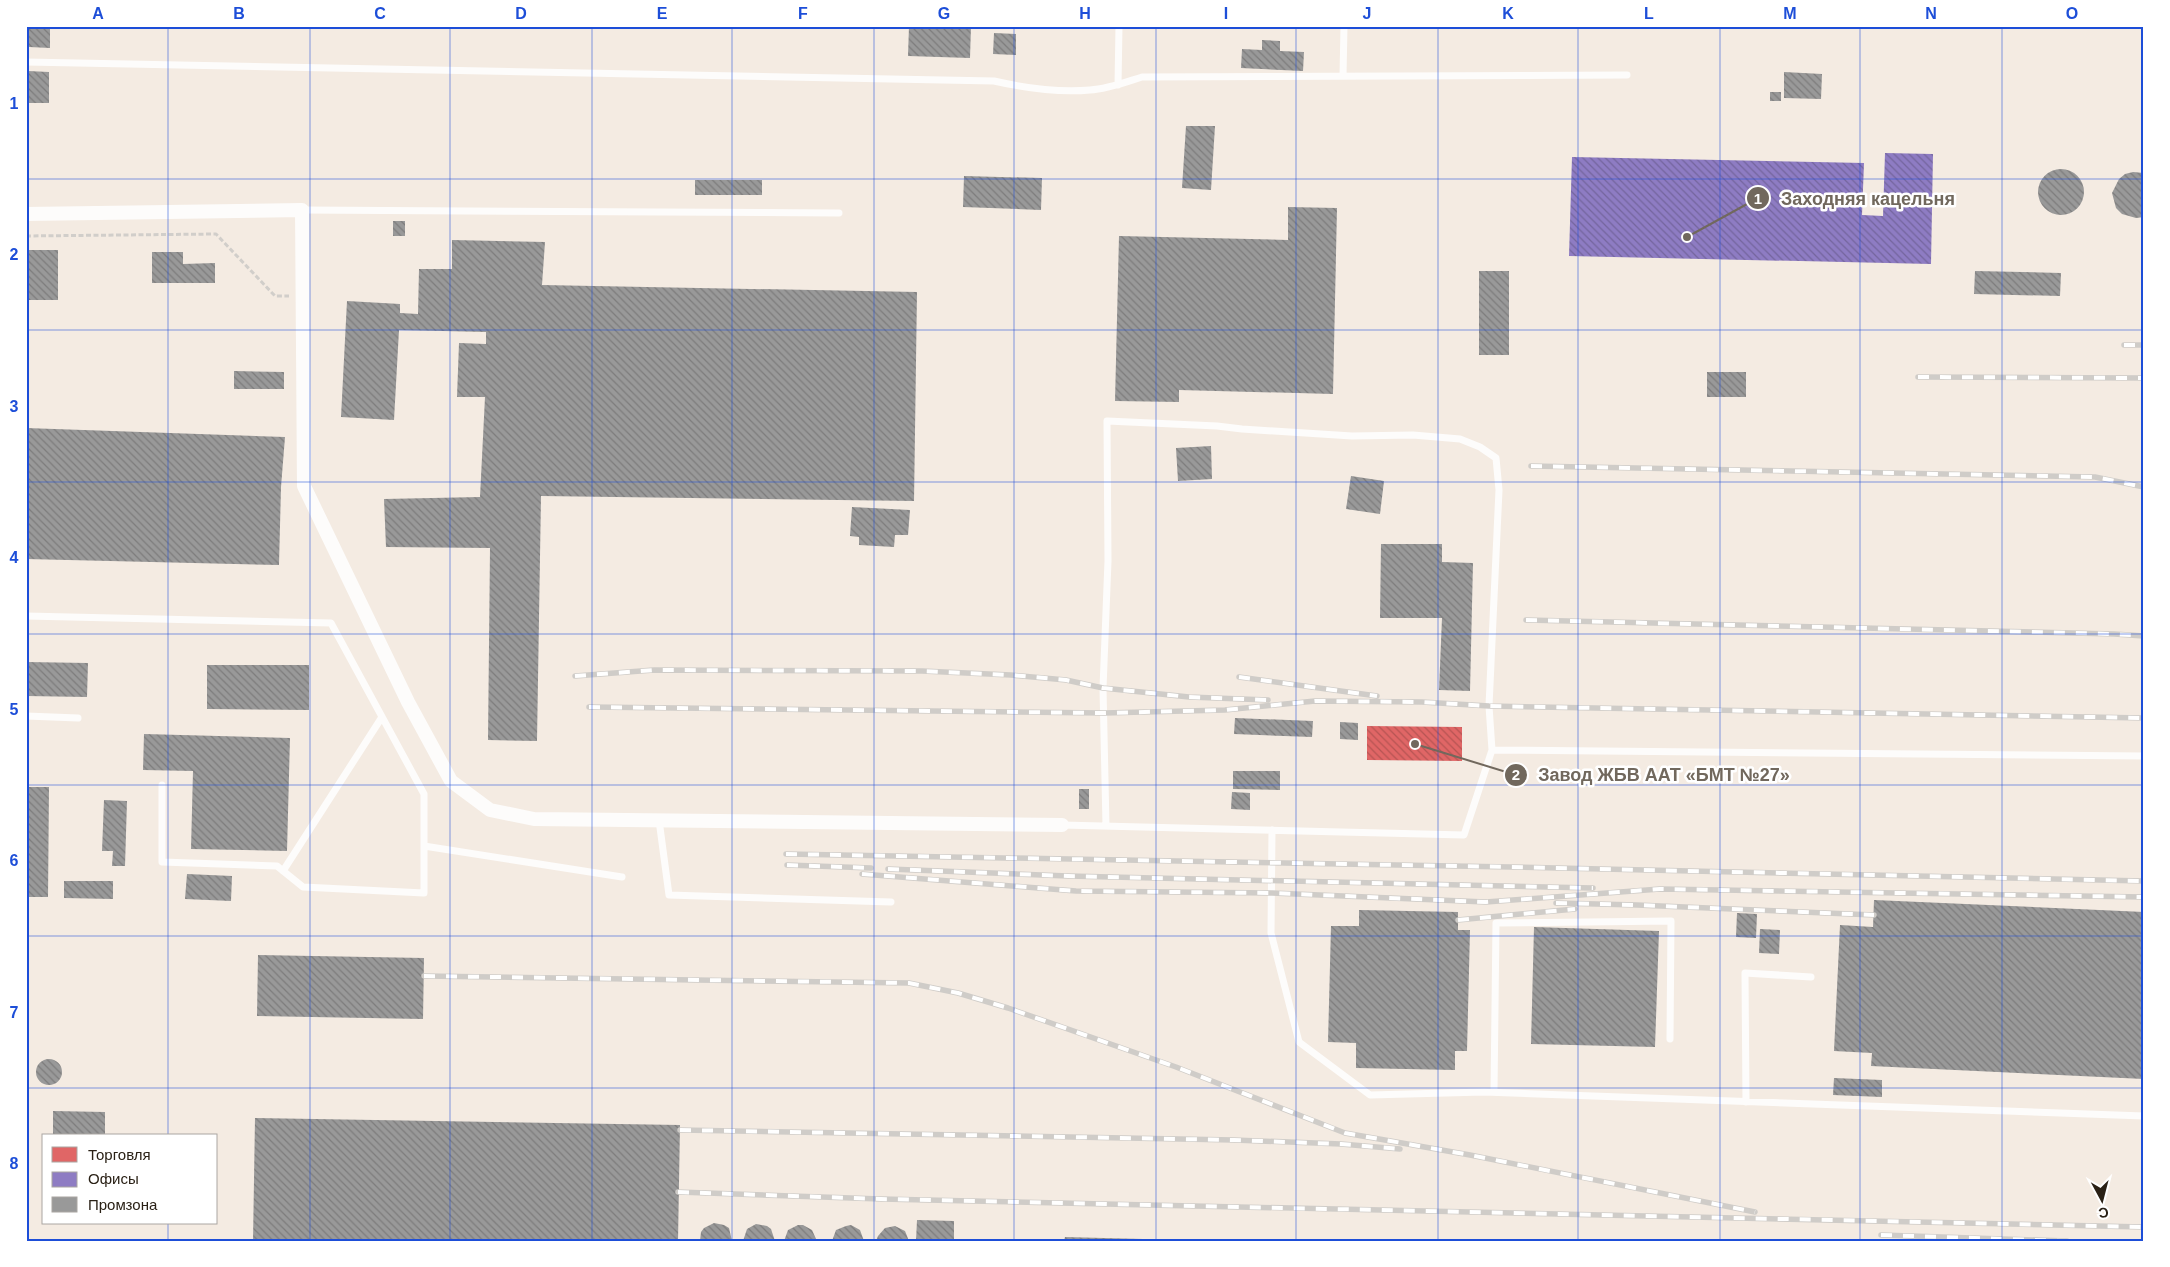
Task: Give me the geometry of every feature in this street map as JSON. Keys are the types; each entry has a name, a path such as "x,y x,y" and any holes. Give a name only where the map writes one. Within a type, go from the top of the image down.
{"street":[{"path":"26,214 302,210 304,486 408,702 451,780 490,810 534,819 1062,825"}],"lane":[{"path":"1118,85 1120,26"},
{"path":"1343,76 1344,26"},
{"path":"26,62 994,82 1027,88 1090,90 1118,85 1142,77 1627,75"},
{"path":"302,210 838,213"},
{"path":"1062,825 1464,835 1492,750 1489,706 1500,490 1496,458 1480,447 1460,439 1413,435 1352,436 1217,426 1107,421 1108,561 1104,688 1106,826"},
{"path":"26,616 331,623 424,794 424,893 303,887 278,866 162,862 162,785"},
{"path":"26,716 78,718"},
{"path":"283,871 382,717"},
{"path":"1492,750 2144,756"},
{"path":"659,819 669,896 891,902"},
{"path":"1272,830 1271,933 1299,1042 1370,1095 1494,1092 2144,1116"},
{"path":"424,846 622,877"},
{"path":"1494,1092 1496,923 1671,921 1670,1040"},
{"path":"1746,1102 1745,973 1810,977"}],"path":[{"path":"26,236 216,234 275,296 302,296"}],"building: Торговля":[{"path":"1367,726 1462,727 1462,761 1367,760"}],"building: Офисы":[{"path":"1885,153 1933,154 1931,264 1569,256 1572,157 1864,163 1862,215 1883,216"}],"building: Промзона":[{"path":"29,26 50,26 50,48 29,47"},
{"path":"909,26 971,26 970,58 908,56"},
{"path":"994,33 1016,34 1016,55 993,54"},
{"path":"1262,40 1280,41 1280,51 1304,52 1303,71 1241,68 1242,49 1262,50"},
{"path":"28,71 49,72 49,103 27,103"},
{"path":"1784,72 1822,74 1821,99 1784,98"},
{"path":"1770,92 1781,92 1781,101 1770,101"},
{"path":"1186,126 1215,126 1211,190 1182,188"},
{"path":"2056,169 2066,169 2080,179 2084,192 2080,205 2074,211 2066,215 2056,215 2042,205 2038,197 2038,187 2048,173"},
{"path":"2133,172 2144,173 2144,217 2136,218 2122,214 2116,208 2112,193 2119,179 2125,174"},
{"path":"964,176 1042,178 1041,210 963,207"},
{"path":"695,180 762,180 762,195 695,195"},
{"path":"1288,207 1337,208 1333,394 1179,390 1179,402 1115,401 1119,236 1288,240"},
{"path":"393,221 405,221 405,236 393,236"},
{"path":"452,240 545,242 542,285 917,292 914,501 541,496 537,741 488,740 490,548 386,547 384,499 480,497 485,397 457,397 459,343 486,344 486,332 399,330 394,420 341,417 347,301 400,304 400,313 418,314 419,269 452,269"},
{"path":"26,250 58,250 58,300 26,300"},
{"path":"152,252 183,252 183,264 215,263 215,283 152,283"},
{"path":"1479,271 1509,271 1509,355 1479,355"},
{"path":"1975,271 2061,273 2060,296 1974,294"},
{"path":"234,371 284,372 284,389 234,389"},
{"path":"1707,372 1746,372 1746,397 1707,397"},
{"path":"26,428 285,437 281,487 279,565 26,559"},
{"path":"1211,446 1212,479 1178,481 1176,448"},
{"path":"1351,476 1384,481 1380,514 1346,509"},
{"path":"852,507 910,510 908,535 895,535 894,547 859,545 859,537 850,536"},
{"path":"1381,544 1442,544 1442,562 1473,563 1470,691 1439,690 1442,618 1380,618"},
{"path":"26,662 88,663 87,697 26,696"},
{"path":"207,665 309,665 309,710 207,709"},
{"path":"1235,718 1313,721 1312,737 1234,734"},
{"path":"1340,722 1358,723 1358,740 1340,739"},
{"path":"144,734 290,738 287,851 191,849 193,771 143,770"},
{"path":"1233,771 1280,771 1280,790 1233,789"},
{"path":"26,787 49,787 48,897 26,897"},
{"path":"1079,789 1089,789 1089,809 1079,809"},
{"path":"1232,792 1250,793 1250,810 1231,809"},
{"path":"104,800 127,801 125,866 112,866 113,851 102,851"},
{"path":"187,874 232,876 231,901 185,899"},
{"path":"64,881 113,881 113,899 64,898"},
{"path":"1874,900 2144,912 2144,1079 1871,1066 1872,1053 1834,1051 1840,925 1873,927"},
{"path":"1359,910 1458,912 1458,930 1470,930 1467,1051 1455,1051 1455,1070 1356,1068 1356,1043 1328,1042 1331,926 1359,926"},
{"path":"1737,913 1757,914 1756,938 1736,937"},
{"path":"1534,927 1659,931 1655,1047 1531,1044"},
{"path":"1760,929 1780,930 1779,954 1759,953"},
{"path":"258,955 424,958 423,1019 257,1016"},
{"path":"49,1059 59,1062 62,1072 59,1082 49,1085 39,1082 36,1072 39,1062"},
{"path":"1834,1078 1882,1080 1882,1097 1833,1095"},
{"path":"53,1111 105,1112 105,1134 53,1134"},
{"path":"255,1118 680,1125 678,1241 253,1241"},
{"path":"917,1220 954,1221 954,1241 916,1241"},
{"path":"714,1223 729,1228 732,1241 700,1241 701,1232 704,1228"},
{"path":"756,1224 767,1226 771,1229 775,1241 743,1241 747,1229"},
{"path":"798,1225 803,1225 812,1230 817,1241 784,1241 788,1230"},
{"path":"851,1225 860,1230 864,1241 832,1241 836,1230"},
{"path":"895,1226 905,1231 909,1241 876,1241 885,1228"},
{"path":"1065,1237 1143,1239 1143,1241 1064,1241"}],"railway":[{"path":"2124,345 2144,345"},
{"path":"1918,377 2144,378"},
{"path":"1531,466 2095,477 2144,487"},
{"path":"1526,620 2144,636"},
{"path":"575,676 654,670 922,671 1011,675 1066,680 1103,688 1189,697 1268,700"},
{"path":"1239,677 1377,696"},
{"path":"589,707 1104,713 1225,710 1315,701 2144,718"},
{"path":"786,854 2144,881"},
{"path":"787,865 871,868"},
{"path":"888,869 1068,876 1593,888"},
{"path":"862,874 1076,891 1272,893 1486,902 1660,889 2144,897"},
{"path":"1556,903 1874,915"},
{"path":"1458,920 1575,909"},
{"path":"424,976 909,983 958,993 1008,1008 1176,1067 1345,1133 1470,1155 1755,1212"},
{"path":"680,1130 1234,1140 1341,1144 1400,1149"},
{"path":"678,1192 881,1199 2144,1227"},
{"path":"1881,1235 2067,1241"}],"place":[{"name":"Заходняя кацельня","path":"1687,237"},
{"name":"Завод ЖБВ ААТ «БМТ №27»","path":"1415,744"}]}
